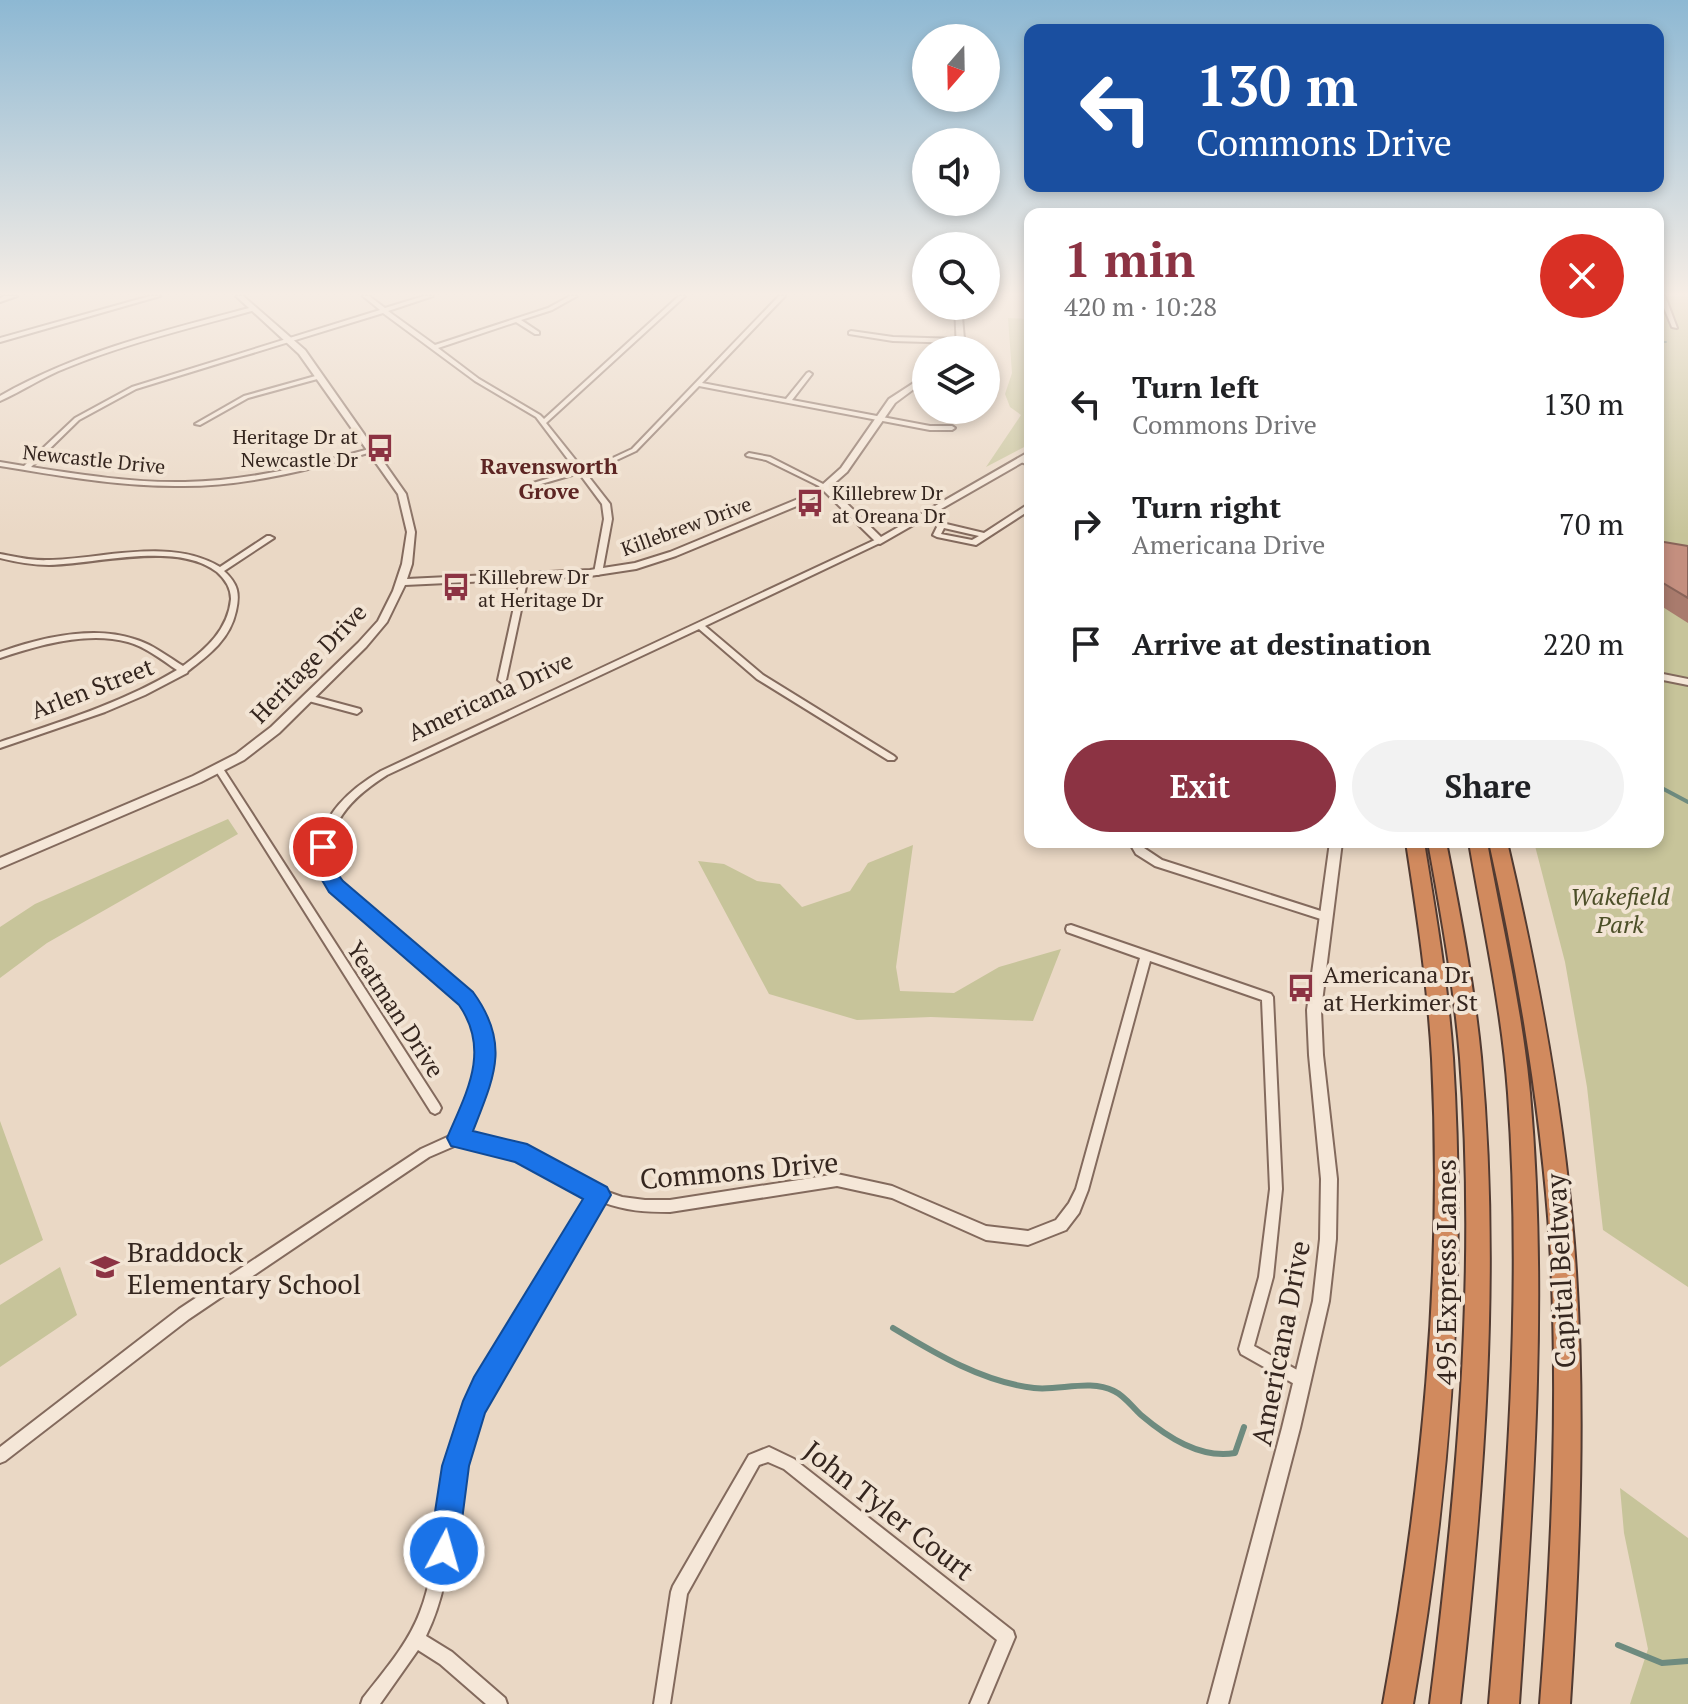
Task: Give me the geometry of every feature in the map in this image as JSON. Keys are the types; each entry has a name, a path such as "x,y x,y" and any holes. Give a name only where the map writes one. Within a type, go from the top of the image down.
{"highway":[{"path":"1398,1704 1430,1500 1446,1290 1447,1204 1441,1037 1427,906 1416,848"},
{"name":"495 Express Lanes","path":"1438,848 1451,906 1463,992 1480,1248 1467,1523 1445,1704"},
{"path":"1479,848 1516,1067 1527,1249 1522,1466 1504,1704"},
{"name":"Capital Beltway","path":"1499,848 1520,933 1541,1061 1563,1257 1566,1333 1565,1524 1555,1704"}],"street":[{"path":"0,399 44,376"},
{"path":"26,468 77,419 122,393 177,376"},
{"path":"471,376 545,421 602,497 608,511 598,573"},
{"path":"545,421 595,376"},
{"path":"524,487 616,460 634,450 706,376"},
{"path":"788,401 808,376"},
{"path":"198,424 246,397 319,377"},
{"name":"Heritage Drive","path":"0,863 219,769 259,744 372,634 388,611 401,582 410,547 409,516 394,480 319,377"},
{"path":"698,384 879,419 937,429 952,428"},
{"name":"Killebrew Drive","path":"401,582 598,573 664,557 801,501 825,487 844,470 899,394 912,386"},
{"name":"Newcastle Drive","path":"0,464 136,483 207,483 282,474 373,450"},
{"path":"749,455 768,458 825,487 880,541"},
{"name":"Americana Drive","path":"459,1138 486,1069 480,1021 466,999 336,887 324,861 323,847 330,828 347,800 384,773 880,541 1024,462"},
{"path":"985,535 942,525 937,535 973,543 1024,511"},
{"path":"0,556 40,562 168,554 203,561 220,570 270,538"},
{"name":"Arlen Street","path":"0,745 130,699 184,671 217,642 232,620 234,591 220,570"},
{"path":"502,680 524,577"},
{"path":"700,626 760,677 891,758"},
{"path":"0,655 26,646 117,637 138,643 184,671"},
{"path":"1664,677 1688,682"},
{"path":"308,698 357,711"},
{"name":"Yeatman Drive","path":"219,769 435,1108"},
{"path":"1138,848 1159,863 1327,917"},
{"name":"Americana Drive","path":"1218,1704 1321,1301 1328,1239 1329,1179 1314,1010 1335,848"},
{"path":"1071,929 1267,997 1275,1205 1266,1277 1246,1349 1303,1381"},
{"name":"Commons Drive","path":"459,1138 519,1151 599,1195 622,1203 670,1206 837,1180 892,1192 986,1233 1028,1238 1061,1225 1074,1208 1082,1190 1146,955"},
{"path":"0,1456 184,1314 425,1153 459,1138"},
{"path":"369,1704 416,1639 438,1580 450,1490 463,1436 473,1410 599,1195"},
{"name":"John Tyler Court","path":"662,1704 679,1592 754,1460 762,1455 775,1455 789,1464 1007,1637 978,1704"},
{"path":"416,1639 446,1658 499,1704"}],"green space":[{"path":"1011,376 1024,376 1024,447 986,467 1021,415 1010,407 1005,394"},
{"name":"Wakefield Park","path":"1664,376 1688,376 1688,1287 1603,1230 1587,1087 1565,962 1536,848 1664,848"},
{"path":"228,819 238,834 47,943 0,978 0,927 35,904"},
{"path":"913,845 896,967 900,991 954,993 999,967 1061,949 1033,1021 931,1017 857,1020 769,994 698,861 724,864 757,881 780,884 802,907 850,891 868,863"},
{"path":"0,1121 43,1240 0,1265"},
{"path":"60,1267 77,1315 0,1367 0,1305"},
{"path":"1620,1488 1688,1538 1688,1704 1630,1704 1648,1649 1624,1533"}],"building":[{"path":"1664,542 1688,546 1688,598 1664,584"}],"waterway":[{"path":"1664,789 1688,802"},
{"path":"893,1328 943,1357 996,1380 1034,1388 1095,1386 1114,1391 1162,1431 1209,1453 1235,1453 1244,1427"},
{"path":"1618,1645 1662,1663 1688,1661"}],"place":[{"name":"Heritage Dr at Newcastle Dr","path":"380,448"},
{"name":"Killebrew Dr at Oreana Dr","path":"810,503"},
{"name":"Killebrew Dr at Heritage Dr","path":"456,587"},
{"name":"Americana Dr at Herkimer St","path":"1301,988"},
{"name":"Braddock Elementary School","path":"105,1267"}],"district":[{"name":"Ravensworth Grove","path":"549,478"}],"route":[{"path":"323,847 328,875 336,887 466,999 477,1014 483,1028 486,1069 459,1138 519,1151 599,1195 473,1410 455,1466 444,1551"}]}
